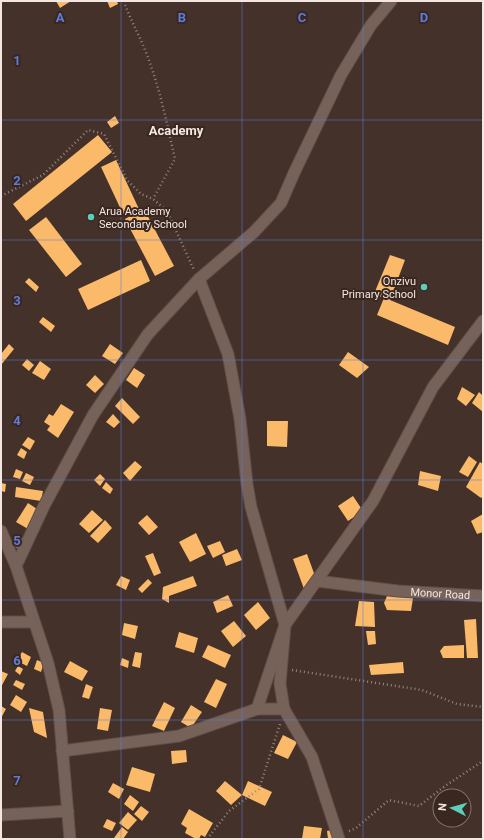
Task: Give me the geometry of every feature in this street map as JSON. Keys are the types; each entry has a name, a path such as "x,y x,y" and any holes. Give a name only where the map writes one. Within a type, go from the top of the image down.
{"street":[{"path":"16,566 44,506 92,415 112,384 148,334 199,279 254,232 281,203 341,75 371,25 391,1"},
{"path":"199,279 228,354 240,419 251,507 285,625 280,692 284,709 312,757 339,837"},
{"path":"257,710 285,625 318,581 373,501 433,387 483,321"},
{"path":"1,531 16,566 48,664 59,710 70,839"},
{"name":"Monor Road","path":"318,581 398,591 483,596"},
{"path":"1,622 34,622"},
{"path":"62,751 179,736 257,710 284,709"},
{"path":"1,815 68,811"}],"path":[{"path":"124,1 128,16 147,53 160,91 175,159 153,199"},
{"path":"1,196 43,175 88,130 104,134 127,180 141,194 153,199 168,211 199,279"},
{"path":"281,668 422,690 457,704 483,707"},
{"path":"207,839 229,811 259,789 284,709"},
{"path":"339,837 356,828 389,800 419,806 445,786 483,761"}],"building":[{"path":"56,1 71,1 60,8"},
{"path":"107,1 117,1 118,4 110,8"},
{"path":"115,116 119,123 111,128 107,122"},
{"path":"98,135 112,152 26,221 13,204"},
{"path":"116,160 139,209 124,216 101,167"},
{"path":"144,209 174,266 155,276 125,219"},
{"path":"46,217 82,264 66,277 29,230"},
{"path":"390,255 405,260 390,300 455,327 448,345 377,315 384,298 374,294"},
{"path":"141,260 150,281 88,310 78,289"},
{"path":"29,278 39,287 36,292 25,282"},
{"path":"43,317 55,326 51,332 39,322"},
{"path":"9,344 14,349 1,365 1,354"},
{"path":"110,344 123,353 115,364 102,356"},
{"path":"348,352 369,367 357,378 339,365"},
{"path":"27,359 34,365 29,371 22,365"},
{"path":"40,361 51,369 44,380 32,373"},
{"path":"134,368 145,375 137,388 126,380"},
{"path":"95,375 104,384 95,393 86,385"},
{"path":"462,387 475,395 466,406 457,399"},
{"path":"479,392 483,396 483,412 472,403"},
{"path":"122,398 140,417 133,424 115,406"},
{"path":"61,404 74,412 58,438 47,430 50,426 44,422 49,414 53,416"},
{"path":"113,414 120,422 114,428 106,422"},
{"path":"267,421 288,421 287,447 267,446"},
{"path":"28,437 35,441 30,450 22,445"},
{"path":"21,448 27,452 24,459 17,455"},
{"path":"469,456 477,462 468,477 459,472"},
{"path":"135,461 142,467 130,481 123,473"},
{"path":"480,462 483,464 483,496 481,498 466,487"},
{"path":"16,469 23,472 20,479 13,477"},
{"path":"420,471 441,476 438,491 418,485"},
{"path":"26,473 34,477 30,485 22,481"},
{"path":"100,474 105,479 100,486 94,480"},
{"path":"106,482 113,489 110,494 102,488"},
{"path":"1,483 6,484 5,492 1,491"},
{"path":"16,487 43,491 41,501 15,497"},
{"path":"353,496 363,511 348,521 338,506"},
{"path":"28,503 40,511 28,529 16,522"},
{"path":"92,510 103,520 89,533 79,524"},
{"path":"483,514 483,532 477,534 471,521"},
{"path":"147,515 158,527 149,535 138,523"},
{"path":"105,520 112,528 98,543 90,536"},
{"path":"196,533 206,554 190,562 179,542"},
{"path":"15,535 24,539 20,549 11,545"},
{"path":"220,541 225,552 213,558 207,546"},
{"path":"237,549 242,560 226,566 222,555"},
{"path":"153,553 161,573 154,576 145,556"},
{"path":"307,554 315,576 304,589 293,559"},
{"path":"121,576 130,580 126,590 116,585"},
{"path":"193,576 197,586 169,596 169,603 162,599 163,587"},
{"path":"148,579 152,583 142,593 138,589"},
{"path":"228,595 233,606 217,613 213,602"},
{"path":"387,596 413,598 411,611 387,610 384,603"},
{"path":"359,601 374,602 375,627 355,626"},
{"path":"258,602 270,618 256,630 244,615"},
{"path":"476,619 478,658 467,658 464,620"},
{"path":"234,621 246,636 233,647 221,631"},
{"path":"124,623 138,626 135,639 122,635"},
{"path":"366,631 375,631 376,644 368,645"},
{"path":"179,632 198,638 194,653 175,647"},
{"path":"208,645 231,655 225,668 202,657"},
{"path":"464,645 464,658 443,658 440,651 444,646"},
{"path":"22,652 31,657 27,666 17,661"},
{"path":"135,652 142,653 140,668 132,666"},
{"path":"122,658 129,661 128,668 120,665"},
{"path":"37,660 44,663 41,672 34,669"},
{"path":"70,661 88,671 82,681 64,672"},
{"path":"403,662 404,673 371,675 369,665"},
{"path":"18,666 23,669 20,675 15,671"},
{"path":"1,671 8,674 1,687"},
{"path":"216,679 227,684 216,708 204,702"},
{"path":"16,680 25,684 22,690 13,685"},
{"path":"86,684 93,687 89,699 82,697"},
{"path":"16,695 27,702 21,712 10,705"},
{"path":"164,702 175,708 164,731 152,726"},
{"path":"191,705 202,712 191,728 181,722"},
{"path":"1,706 6,709 1,718"},
{"path":"29,708 43,712 47,738 34,732"},
{"path":"100,708 112,710 108,731 97,729"},
{"path":"283,735 297,742 288,759 274,753"},
{"path":"186,750 187,762 172,764 171,751"},
{"path":"132,767 155,774 150,792 126,785"},
{"path":"225,781 242,795 231,805 216,791"},
{"path":"248,781 272,792 265,806 242,795"},
{"path":"113,783 124,789 119,799 108,792"},
{"path":"130,795 139,802 133,811 124,804"},
{"path":"141,806 149,812 142,821 134,814"},
{"path":"189,809 213,823 205,837 201,835 199,839 196,839 185,833 187,828 181,824"},
{"path":"128,812 137,820 128,830 119,823"},
{"path":"107,819 116,823 112,831 103,827"},
{"path":"304,826 322,828 320,839 302,839"},
{"path":"122,827 128,832 123,839 114,838"},
{"path":"336,829 337,839 328,839 327,831"}],"place":[{"name":"Arua Academy Secondary School","path":"91,217"},
{"name":"Onzivu Primary School","path":"424,287"}],"district":[{"name":"Academy","path":"176,130"}]}
